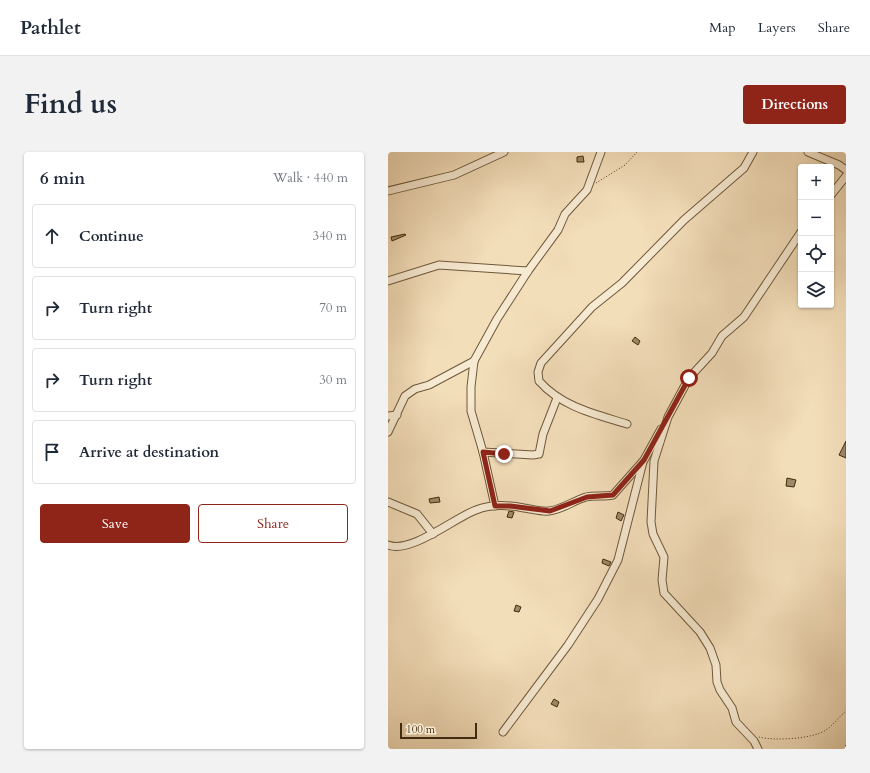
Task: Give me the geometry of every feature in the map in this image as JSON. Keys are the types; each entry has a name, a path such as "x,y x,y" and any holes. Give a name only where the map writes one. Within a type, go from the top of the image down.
{"street":[{"path":"388,191 454,175 504,152"},
{"path":"495,506 483,452 471,411 471,387 474,360 497,319 528,271 558,230 565,214 587,189 601,152"},
{"path":"627,424 589,413 557,398 539,381 538,372 541,363 592,307 622,283 684,220 744,168 753,152"},
{"path":"808,152 839,165 846,170"},
{"path":"834,191 846,176"},
{"path":"388,545 394,547 433,534 478,509 495,506 510,506 550,511 587,497 613,495 644,460 689,378 712,353 722,336 744,317 798,236"},
{"path":"388,281 438,265 528,271"},
{"path":"388,432 405,396 415,389 429,385 474,360"},
{"path":"483,452 533,455 539,454 542,434 557,398"},
{"path":"388,416 397,415"},
{"path":"668,417 654,461 655,472 651,512 653,534 664,557 662,580 664,593 700,632 710,648 716,665 717,682 720,690 732,708 736,722 758,749"},
{"path":"503,732 568,646 598,599 618,560 644,460"},
{"path":"388,502 417,514 433,534"}],"path":[{"path":"587,189 625,165 637,152"},
{"path":"748,735 770,740 793,739 825,731 846,711"},
{"path":"845,749 846,743"}],"building":[{"path":"583,156 584,162 577,162 577,157"},
{"path":"406,235 392,241 391,237"},
{"path":"635,337 640,341 638,345 632,341"},
{"path":"846,441 846,458 839,455"},
{"path":"787,478 796,480 794,487 786,486"},
{"path":"439,497 440,502 430,503 429,499"},
{"path":"509,511 514,512 512,518 507,517"},
{"path":"618,512 624,515 621,521 616,518"},
{"path":"603,559 611,562 609,566 602,563"},
{"path":"516,605 521,607 519,612 514,611"},
{"path":"554,699 559,702 557,707 551,704"}],"route":[{"path":"504,454 483,452 495,506 522,507 541,511 550,511 587,497 613,495 644,460 689,378"}]}
